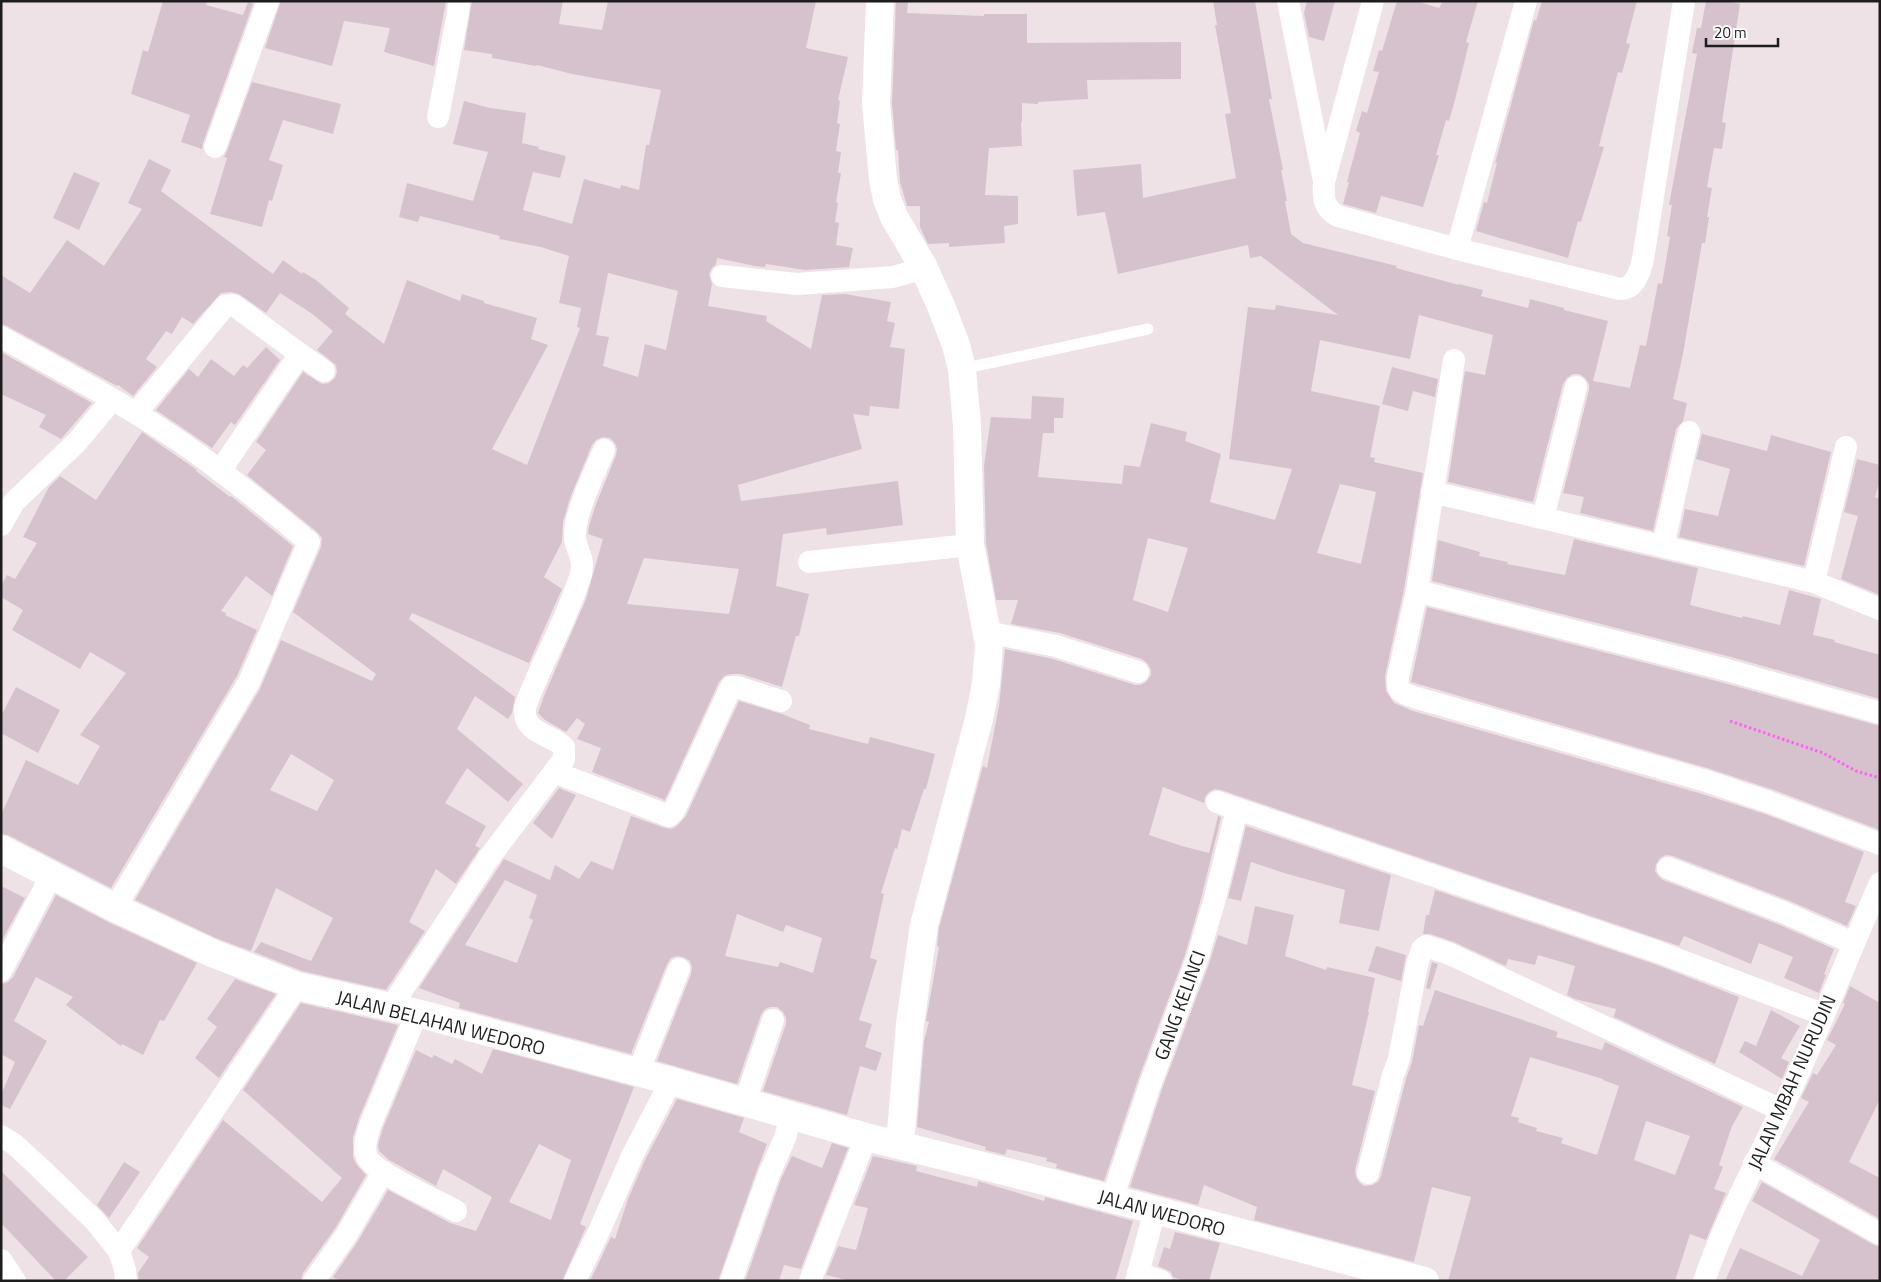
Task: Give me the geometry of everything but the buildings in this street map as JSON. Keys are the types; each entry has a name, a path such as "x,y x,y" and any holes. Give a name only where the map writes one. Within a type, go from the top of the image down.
{"street":[{"path":"215,147 268,1"},
{"path":"438,117 459,1"},
{"path":"880,1 876,104 883,179 887,199 911,271 942,306 956,345 962,369 967,426 970,546 988,632 989,664 979,720 924,925 910,1024 900,1144"},
{"path":"1288,1 1324,182 1325,203 1329,211 1338,216 1456,249 1609,288 1625,289 1632,285 1643,259 1684,1"},
{"path":"1324,182 1373,1"},
{"path":"1456,249 1526,1"},
{"path":"722,276 797,284 911,271"},
{"path":"136,413 224,306 228,305 235,306 324,371"},
{"path":"1,337 136,413 177,439 309,542 249,682 115,908"},
{"path":"220,471 300,354"},
{"path":"1454,360 1417,591 1398,677 1397,686 1404,694 1703,780 1769,802 1880,844"},
{"path":"1543,518 1576,387"},
{"path":"1,525 8,498 77,442 112,400"},
{"path":"1662,546 1689,432"},
{"path":"1814,582 1846,447"},
{"path":"456,1211 375,1166 367,1156 366,1142 404,1010 488,859 564,759 564,747 529,725 525,717 525,707 581,575 582,558 574,537 576,522 604,450"},
{"path":"1432,492 1814,582 1880,609"},
{"path":"809,562 970,546"},
{"path":"1417,591 1727,670 1880,713"},
{"path":"988,632 1056,646 1138,672"},
{"path":"554,772 669,816 674,811 731,687 780,701"},
{"name":"GANG KELINCI","path":"1112,1199 1147,1094 1197,959 1214,902 1227,806 1643,946 1822,1014"},
{"name":"JALAN BELAHAN WEDORO","path":"1,849 50,876 212,953 297,986 404,1010 671,1081 866,1137 900,1144"},
{"path":"1668,868 1785,913 1853,943"},
{"path":"1,971 50,876"},
{"name":"JALAN MBAH NURUDIN","path":"1704,1281 1754,1163 1794,1083 1822,1014 1880,883"},
{"path":"1368,1173 1393,1075 1399,1059 1417,965 1422,949 1426,946 1450,954 1780,1110"},
{"path":"638,1073 679,969"},
{"path":"119,1251 297,986"},
{"path":"745,1102 773,1020"},
{"path":"575,1281 633,1154 671,1081"},
{"path":"731,1281 769,1174 785,1138 791,1115"},
{"path":"1,1136 14,1144 95,1221 119,1251 126,1270 126,1281"},
{"path":"810,1281 866,1137"},
{"name":"JALAN WEDORO","path":"900,1144 1424,1281"},
{"path":"1754,1163 1880,1234"},
{"path":"314,1281 347,1234 383,1172"},
{"path":"1156,1210 1137,1277 1160,1281"}],"lane":[{"path":"962,369 1148,329"}],"path":[{"path":"1730,721 1822,753 1856,771 1880,778"}]}
